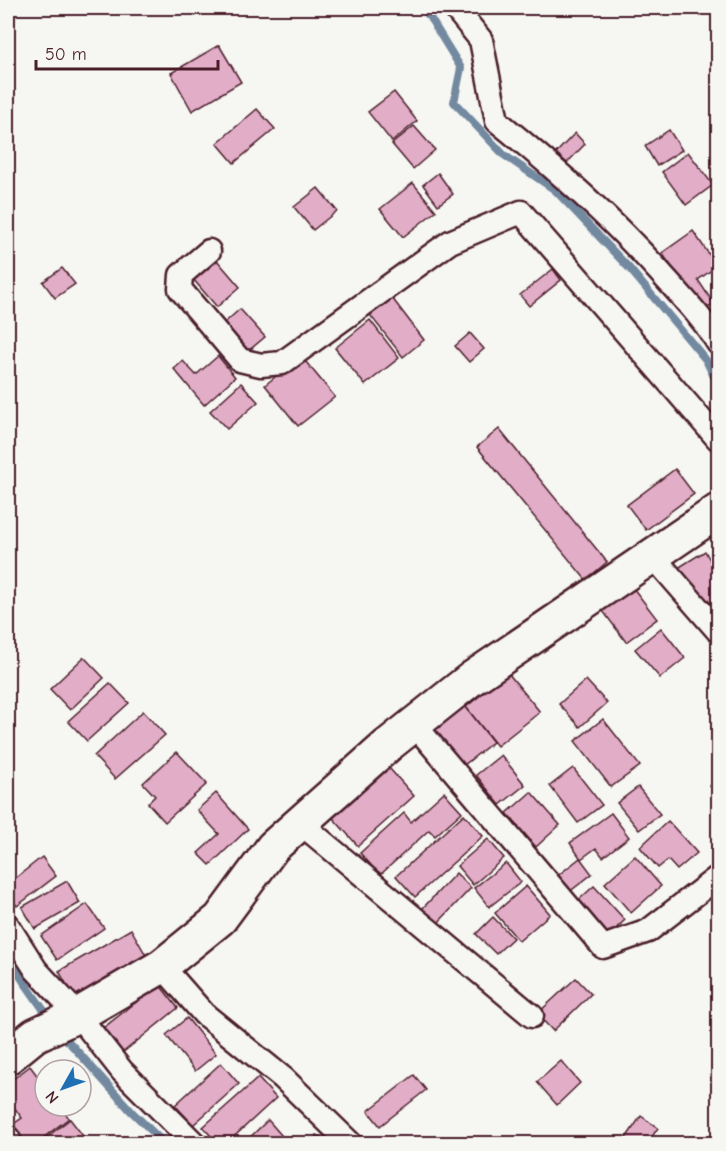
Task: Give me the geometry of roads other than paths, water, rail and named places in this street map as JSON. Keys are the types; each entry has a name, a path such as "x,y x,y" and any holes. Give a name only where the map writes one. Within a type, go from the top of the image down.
{"street":[{"path":"455,8 481,39 497,121 571,181 597,207 647,258 706,324 718,343"},
{"path":"209,251 181,275 180,289 240,360 261,365 282,363 405,277 450,242 521,212 718,439"},
{"path":"8,1057 35,1035 73,1017 162,966 220,919 273,847 299,822 414,724 471,679 651,554 718,511"},
{"path":"651,554 718,631"},
{"path":"414,724 603,947 648,931 718,877"},
{"path":"299,822 532,1016"},
{"path":"8,927 36,970 73,1017 122,1071 195,1143"},
{"path":"162,966 204,1014 283,1078 351,1143"},
{"path":"8,1138 11,1143"}],"waterway":[{"path":"424,8 461,68 454,102 504,155 555,190 629,268 706,360 718,385"},
{"path":"8,959 50,1019"},
{"path":"59,1031 132,1112 165,1144"}]}
